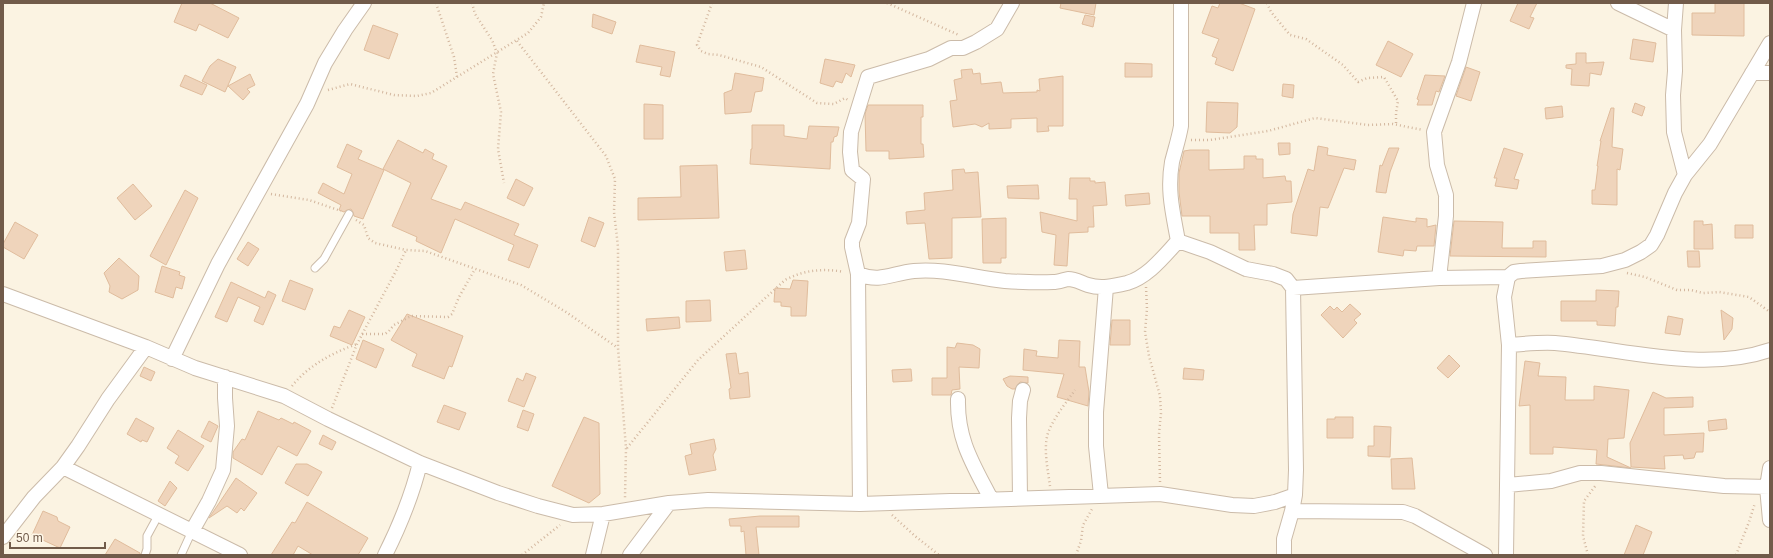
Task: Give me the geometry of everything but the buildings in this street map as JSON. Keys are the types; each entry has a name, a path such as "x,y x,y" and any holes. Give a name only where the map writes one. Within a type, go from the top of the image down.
{"street":[{"path":"172,359 218,264 307,104 325,63 345,30 364,3"},
{"path":"860,504 858,274 852,247 859,219 863,179 852,170 850,152 851,132 868,77 929,59 951,48 963,48 976,42 997,29 1012,3"},
{"path":"1178,241 1169,198 1172,162 1179,140 1181,116 1181,3"},
{"path":"1439,278 1446,195 1437,165 1434,134 1459,62 1474,3"},
{"path":"1618,3 1674,30"},
{"path":"1676,3 1674,30 1674,132 1686,175"},
{"path":"1293,288 1439,278 1508,277 1514,272 1521,270 1602,266 1625,260 1641,252 1650,245 1657,235 1675,193 1686,175 1710,144 1770,43"},
{"path":"1752,73 1770,73"},
{"path":"858,274 869,278 880,278 914,271 937,272 1005,281 1055,282 1068,279 1078,280 1088,285 1106,287 1130,282 1144,275 1178,241"},
{"path":"1178,241 1210,252 1246,269 1273,274 1286,279 1293,288 1294,495 1292,511 1284,539 1284,555"},
{"path":"1506,555 1509,345 1504,298 1508,277"},
{"path":"1101,495 1096,446 1096,412 1106,287"},
{"path":"3,294 146,347 195,368 284,396 420,463 498,494 573,515 603,514 669,503 708,500 877,504 1160,494 1232,505 1254,506 1275,502 1294,495"},
{"path":"1509,345 1553,343 1666,358 1717,359 1753,356 1770,350"},
{"path":"3,537 34,497 63,467 108,399 146,347"},
{"path":"192,532 209,501 223,470 227,426 225,377"},
{"path":"1020,498 1019,418 1020,401 1023,390"},
{"path":"958,399 960,431 973,464 991,499"},
{"path":"385,555 399,527 420,463"},
{"path":"63,467 240,555"},
{"path":"1770,468 1766,487 1770,520"},
{"path":"1508,485 1551,481 1580,474 1601,474 1724,486 1766,487"},
{"path":"630,555 669,503"},
{"path":"1292,511 1403,512 1415,516 1485,555"},
{"path":"594,555 603,514"}],"lane":[{"path":"315,268 324,259 348,214"},
{"path":"145,555 147,549 147,536 159,514"},
{"path":"181,555 192,532"}],"path":[{"path":"436,3 454,57 457,77"},
{"path":"472,3 475,14 492,40 498,53 493,74 501,112 498,149 504,183"},
{"path":"307,104 328,89 350,84 394,95 425,96 517,41 537,24 541,17 544,3"},
{"path":"712,3 697,45 701,51 761,67 818,103 834,104 844,98 850,103"},
{"path":"888,3 976,42"},
{"path":"1267,3 1271,12 1290,35 1306,38 1343,65 1358,82 1367,78 1384,77 1398,100 1396,125"},
{"path":"517,41 606,156 615,179 614,212 618,247 618,348 626,448 624,511"},
{"path":"1179,140 1218,139 1268,131 1316,118 1368,124 1396,125 1416,128 1434,134"},
{"path":"258,192 309,200 348,214 364,225 368,238 371,241 381,245 388,245 406,250 425,251 521,285 566,312 618,348"},
{"path":"328,419 357,344 406,250"},
{"path":"362,334 385,334 390,332 394,325 411,316 448,317 452,314 459,297 476,269"},
{"path":"626,448 698,360 785,280 800,273 816,270 831,270 858,274"},
{"path":"1624,273 1645,277 1677,290 1691,290 1703,293 1720,292 1749,297 1770,312"},
{"path":"1144,275 1148,293 1145,332 1149,356 1160,396 1160,494"},
{"path":"284,396 305,372 316,364 344,349 357,344"},
{"path":"1052,497 1046,449 1048,434 1055,418 1075,390"},
{"path":"1588,555 1583,536 1584,501 1594,488 1601,474"},
{"path":"1736,555 1749,522 1756,497 1766,487"},
{"path":"1076,555 1081,541 1083,525 1101,495"},
{"path":"877,504 939,555"},
{"path":"522,555 573,515"}]}
